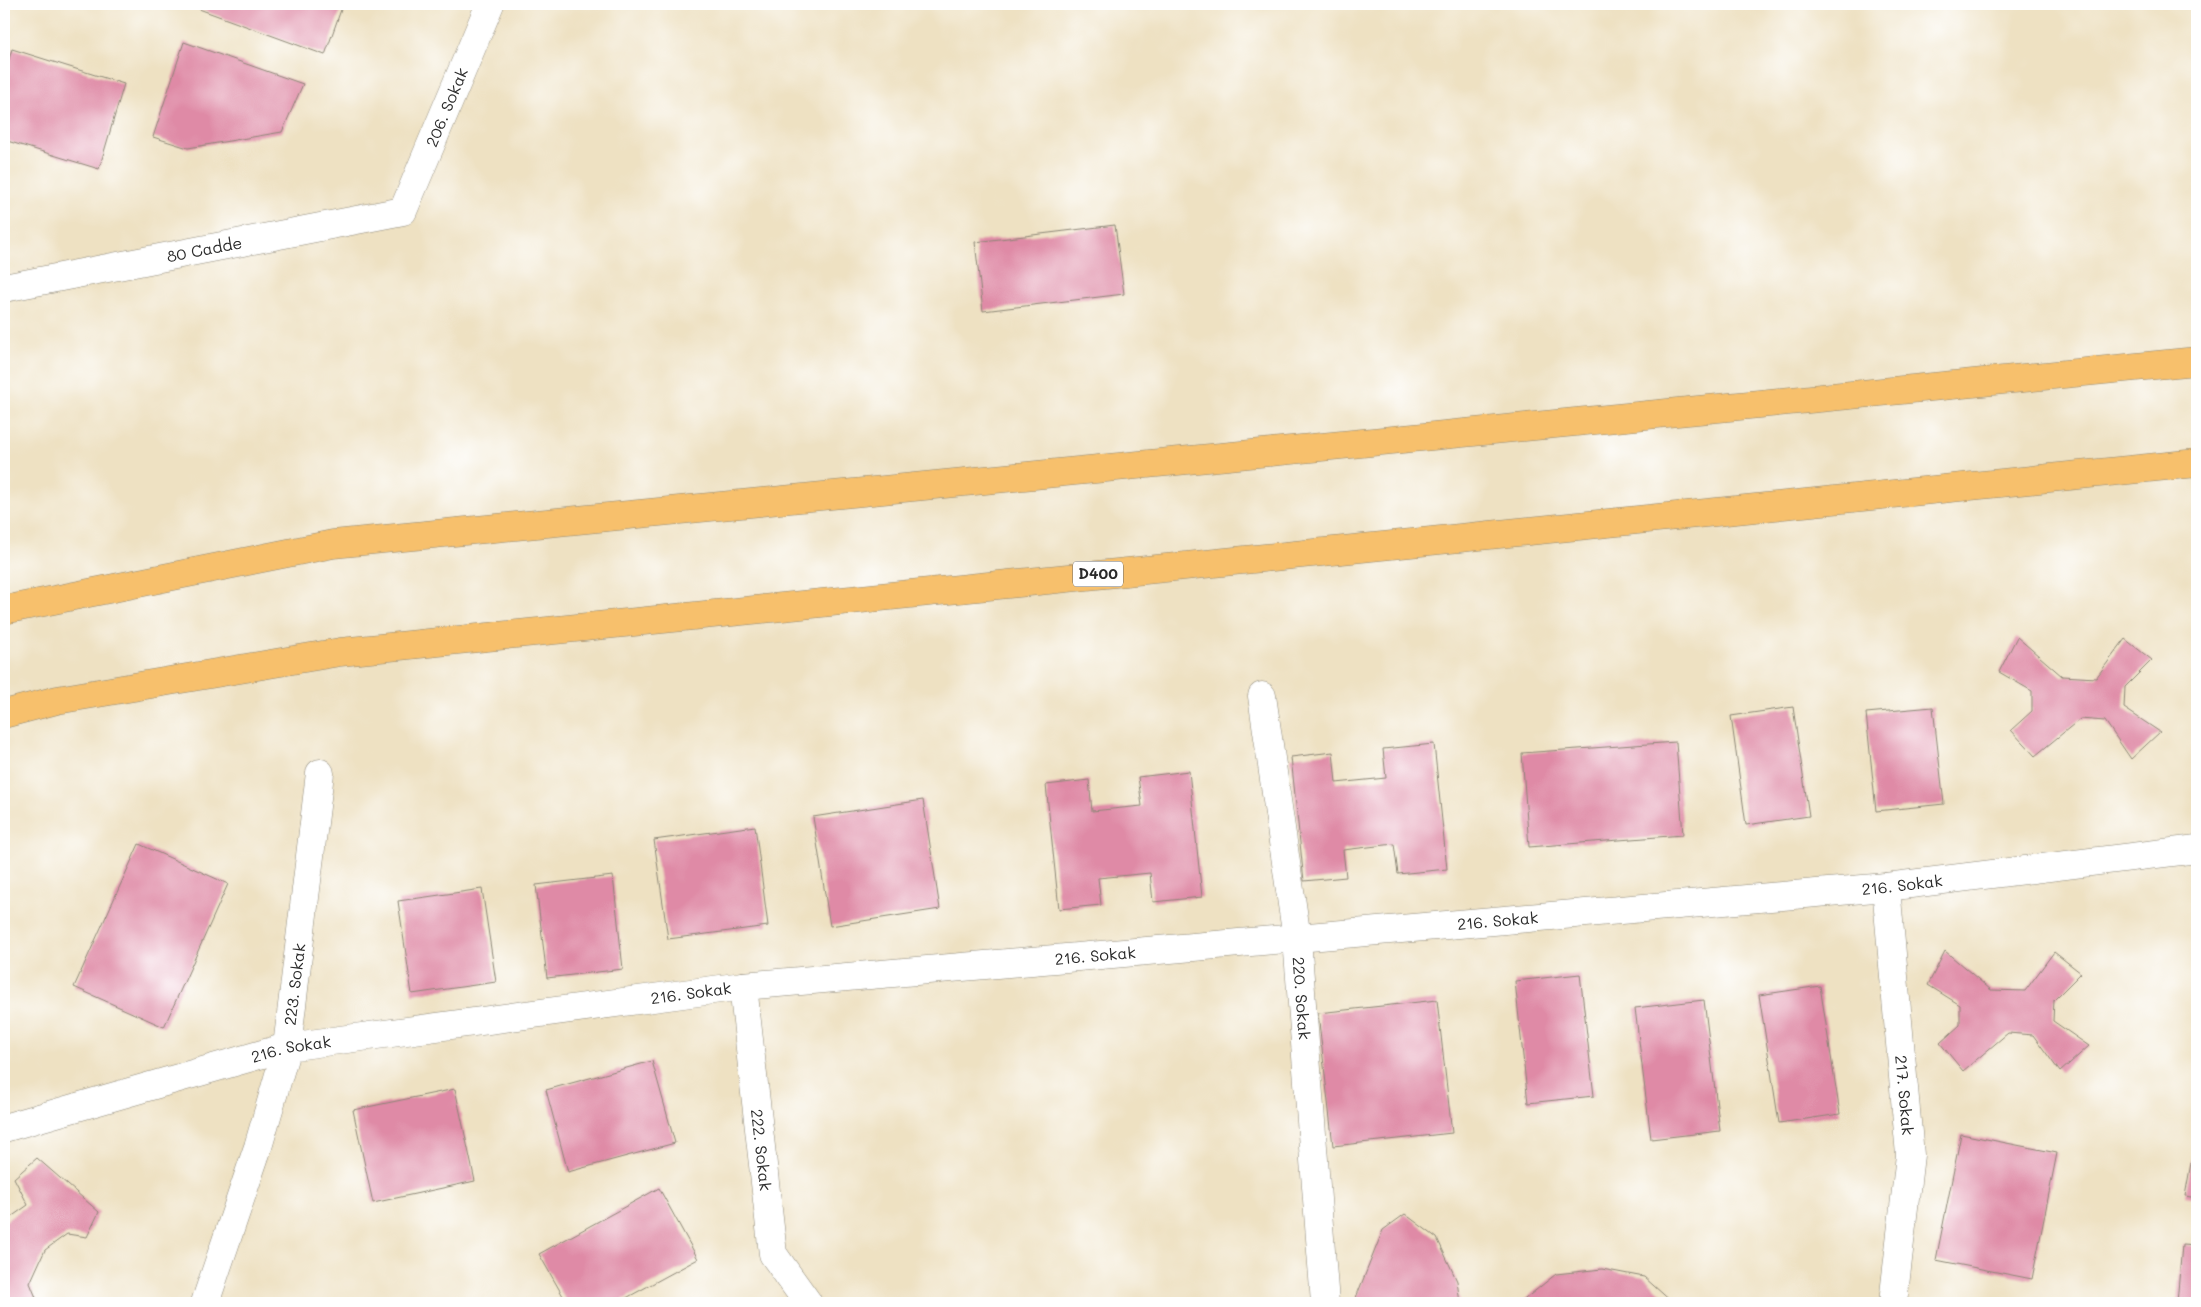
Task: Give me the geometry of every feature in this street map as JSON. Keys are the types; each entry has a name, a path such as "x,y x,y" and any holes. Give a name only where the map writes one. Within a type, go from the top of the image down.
{"highway":[{"path":"4,610 333,544 2197,361"},
{"name":"D400","path":"4,714 57,700 340,652 2197,463"}],"street":[{"name":"206. Sokak","path":"403,211 490,4"},
{"name":"80 Cadde","path":"4,288 403,211"},
{"name":"220. Sokak","path":"1262,696 1297,939 1325,1303"},
{"name":"223. Sokak","path":"205,1303 258,1147 287,1048 320,773"},
{"name":"216. Sokak","path":"4,1128 287,1048 743,986 1886,888 2197,848"},
{"name":"217. Sokak","path":"1886,888 1910,1155 1892,1303"},
{"name":"222. Sokak","path":"743,986 773,1254 808,1303"}],"building":[{"path":"201,4 343,4 325,55 199,9"},
{"path":"184,42 303,84 282,132 188,148 153,137"},
{"path":"12,49 124,84 99,169 4,140 4,75"},
{"path":"1115,225 1124,294 983,311 975,242"},
{"path":"2017,637 2062,676 2096,678 2125,639 2152,660 2125,687 2124,708 2160,732 2131,759 2105,721 2080,719 2035,756 2011,730 2032,711 2032,691 1999,672"},
{"path":"1793,707 1809,816 1746,825 1731,716"},
{"path":"1933,707 1944,804 1876,811 1866,713"},
{"path":"1676,742 1683,835 1529,847 1522,753"},
{"path":"1434,744 1447,869 1398,874 1394,844 1343,850 1346,877 1304,881 1291,757 1333,752 1336,783 1386,778 1383,749"},
{"path":"1189,771 1202,897 1153,902 1150,873 1098,878 1101,905 1059,909 1046,785 1089,780 1092,811 1142,806 1138,777"},
{"path":"923,800 940,909 830,926 813,817"},
{"path":"755,826 768,926 668,939 654,840"},
{"path":"139,844 228,884 164,1027 74,987"},
{"path":"613,876 623,969 547,978 536,885"},
{"path":"482,889 496,982 412,994 398,901"},
{"path":"1945,951 1991,990 2025,991 2054,952 2081,973 2054,1000 2053,1021 2089,1046 2060,1072 2033,1035 2008,1033 1963,1071 1940,1043 1960,1025 1960,1005 1928,985"},
{"path":"1580,974 1594,1096 1528,1103 1515,981"},
{"path":"1820,986 1840,1114 1779,1123 1759,995"},
{"path":"1437,1000 1452,1133 1333,1146 1318,1013"},
{"path":"1704,1000 1720,1131 1651,1139 1635,1008"},
{"path":"652,1061 675,1143 568,1172 546,1090"},
{"path":"455,1089 475,1181 373,1203 353,1110"},
{"path":"1961,1134 2057,1153 2032,1279 1936,1260"},
{"path":"2197,1135 2197,1198 2185,1196"},
{"path":"37,1158 99,1212 87,1237 67,1234 45,1250 30,1283 37,1300 51,1303 4,1303 4,1222 28,1205 14,1178"},
{"path":"659,1188 698,1259 617,1303 567,1303 539,1254"},
{"path":"1405,1214 1437,1238 1457,1281 1460,1303 1356,1303 1355,1300 1383,1230"},
{"path":"2182,1245 2197,1246 2197,1303 2177,1303"},
{"path":"1602,1269 1644,1277 1673,1303 1520,1303 1556,1274"}]}
